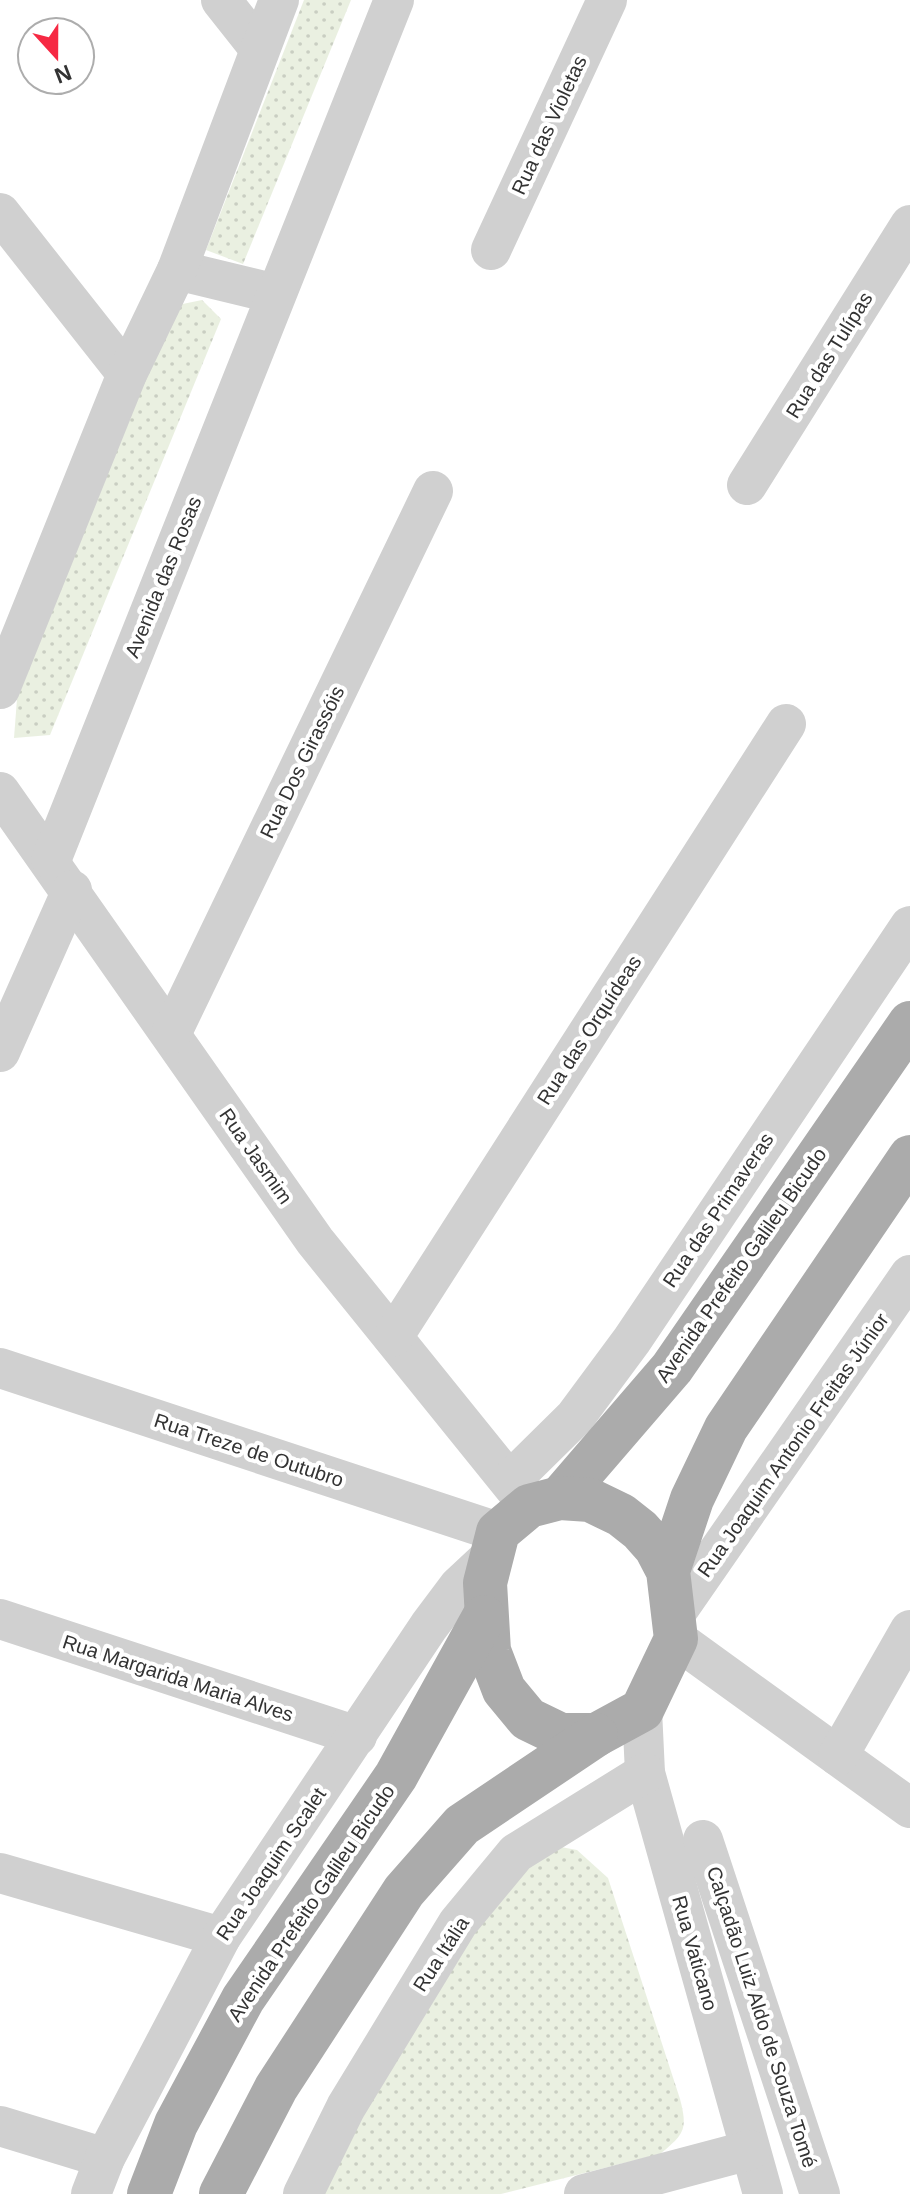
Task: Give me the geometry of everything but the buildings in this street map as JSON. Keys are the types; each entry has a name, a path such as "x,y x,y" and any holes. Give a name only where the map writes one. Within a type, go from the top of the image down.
{"main road":[{"name":"Avenida Prefeito Galileu Bicudo","path":"517,1515 672,1368 910,1023"},
{"path":"668,1571 692,1499 726,1428 910,1157"},
{"path":"221,2194 276,2088 404,1891 462,1825 596,1735 642,1710 676,1626 668,1571 656,1548 621,1515 590,1500 517,1515 484,1617 489,1651 504,1690 528,1719 561,1735 596,1735"},
{"name":"Avenida Prefeito Galileu Bicudo","path":"149,2194 176,2124 243,1999 396,1776 484,1617"}],"street":[{"path":"221,0 259,48"},
{"path":"0,689 127,374 177,270 279,0"},
{"name":"Avenida das Rosas","path":"0,1052 61,875 276,294 394,0"},
{"name":"Rua das Violetas","path":"491,250 607,0"},
{"path":"0,213 127,374"},
{"name":"Rua das Tulípas","path":"747,485 910,225"},
{"path":"177,270 276,294"},
{"name":"Rua Dos Girassóis","path":"171,1034 433,491"},
{"name":"Rua das Orquídeas","path":"393,1337 786,724"},
{"name":"Rua Jasmim","path":"0,792 315,1241 393,1337 517,1515"},
{"name":"Rua das Primaveras","path":"517,1515 575,1417 632,1340 910,926"},
{"name":"Rua Joaquim Antonio Freitas Júnior","path":"676,1626 910,1275"},
{"name":"Rua Treze de Outubro","path":"0,1368 517,1515"},
{"name":"Rua Joaquim Scalet","path":"98,2176 221,1937 436,1616 517,1515"},
{"name":"Rua Margarida Maria Alves","path":"0,1619 357,1736"},
{"path":"676,1626 838,1756 910,1808"},
{"path":"838,1756 910,1630"},
{"name":"Rua Vaticano","path":"642,1710 645,1773 763,2194"},
{"name":"Rua Itália","path":"303,2194 346,2107 458,1923 516,1853 645,1773"},
{"name":"Calçadão Luiz Aldo de Souza Tomé","path":"703,1840 820,2194"},
{"path":"0,1873 221,1937"},
{"path":"0,2126 98,2176"},
{"path":"584,2194 750,2150"}],"green space":[{"path":"304,0 351,0 243,264 206,250"},
{"path":"202,300 221,319 50,735 14,738 17,699 173,306"},
{"path":"550,1845 577,1850 608,1878 680,2099 684,2125 679,2136 660,2154 501,2194 315,2194 484,1911"}]}
